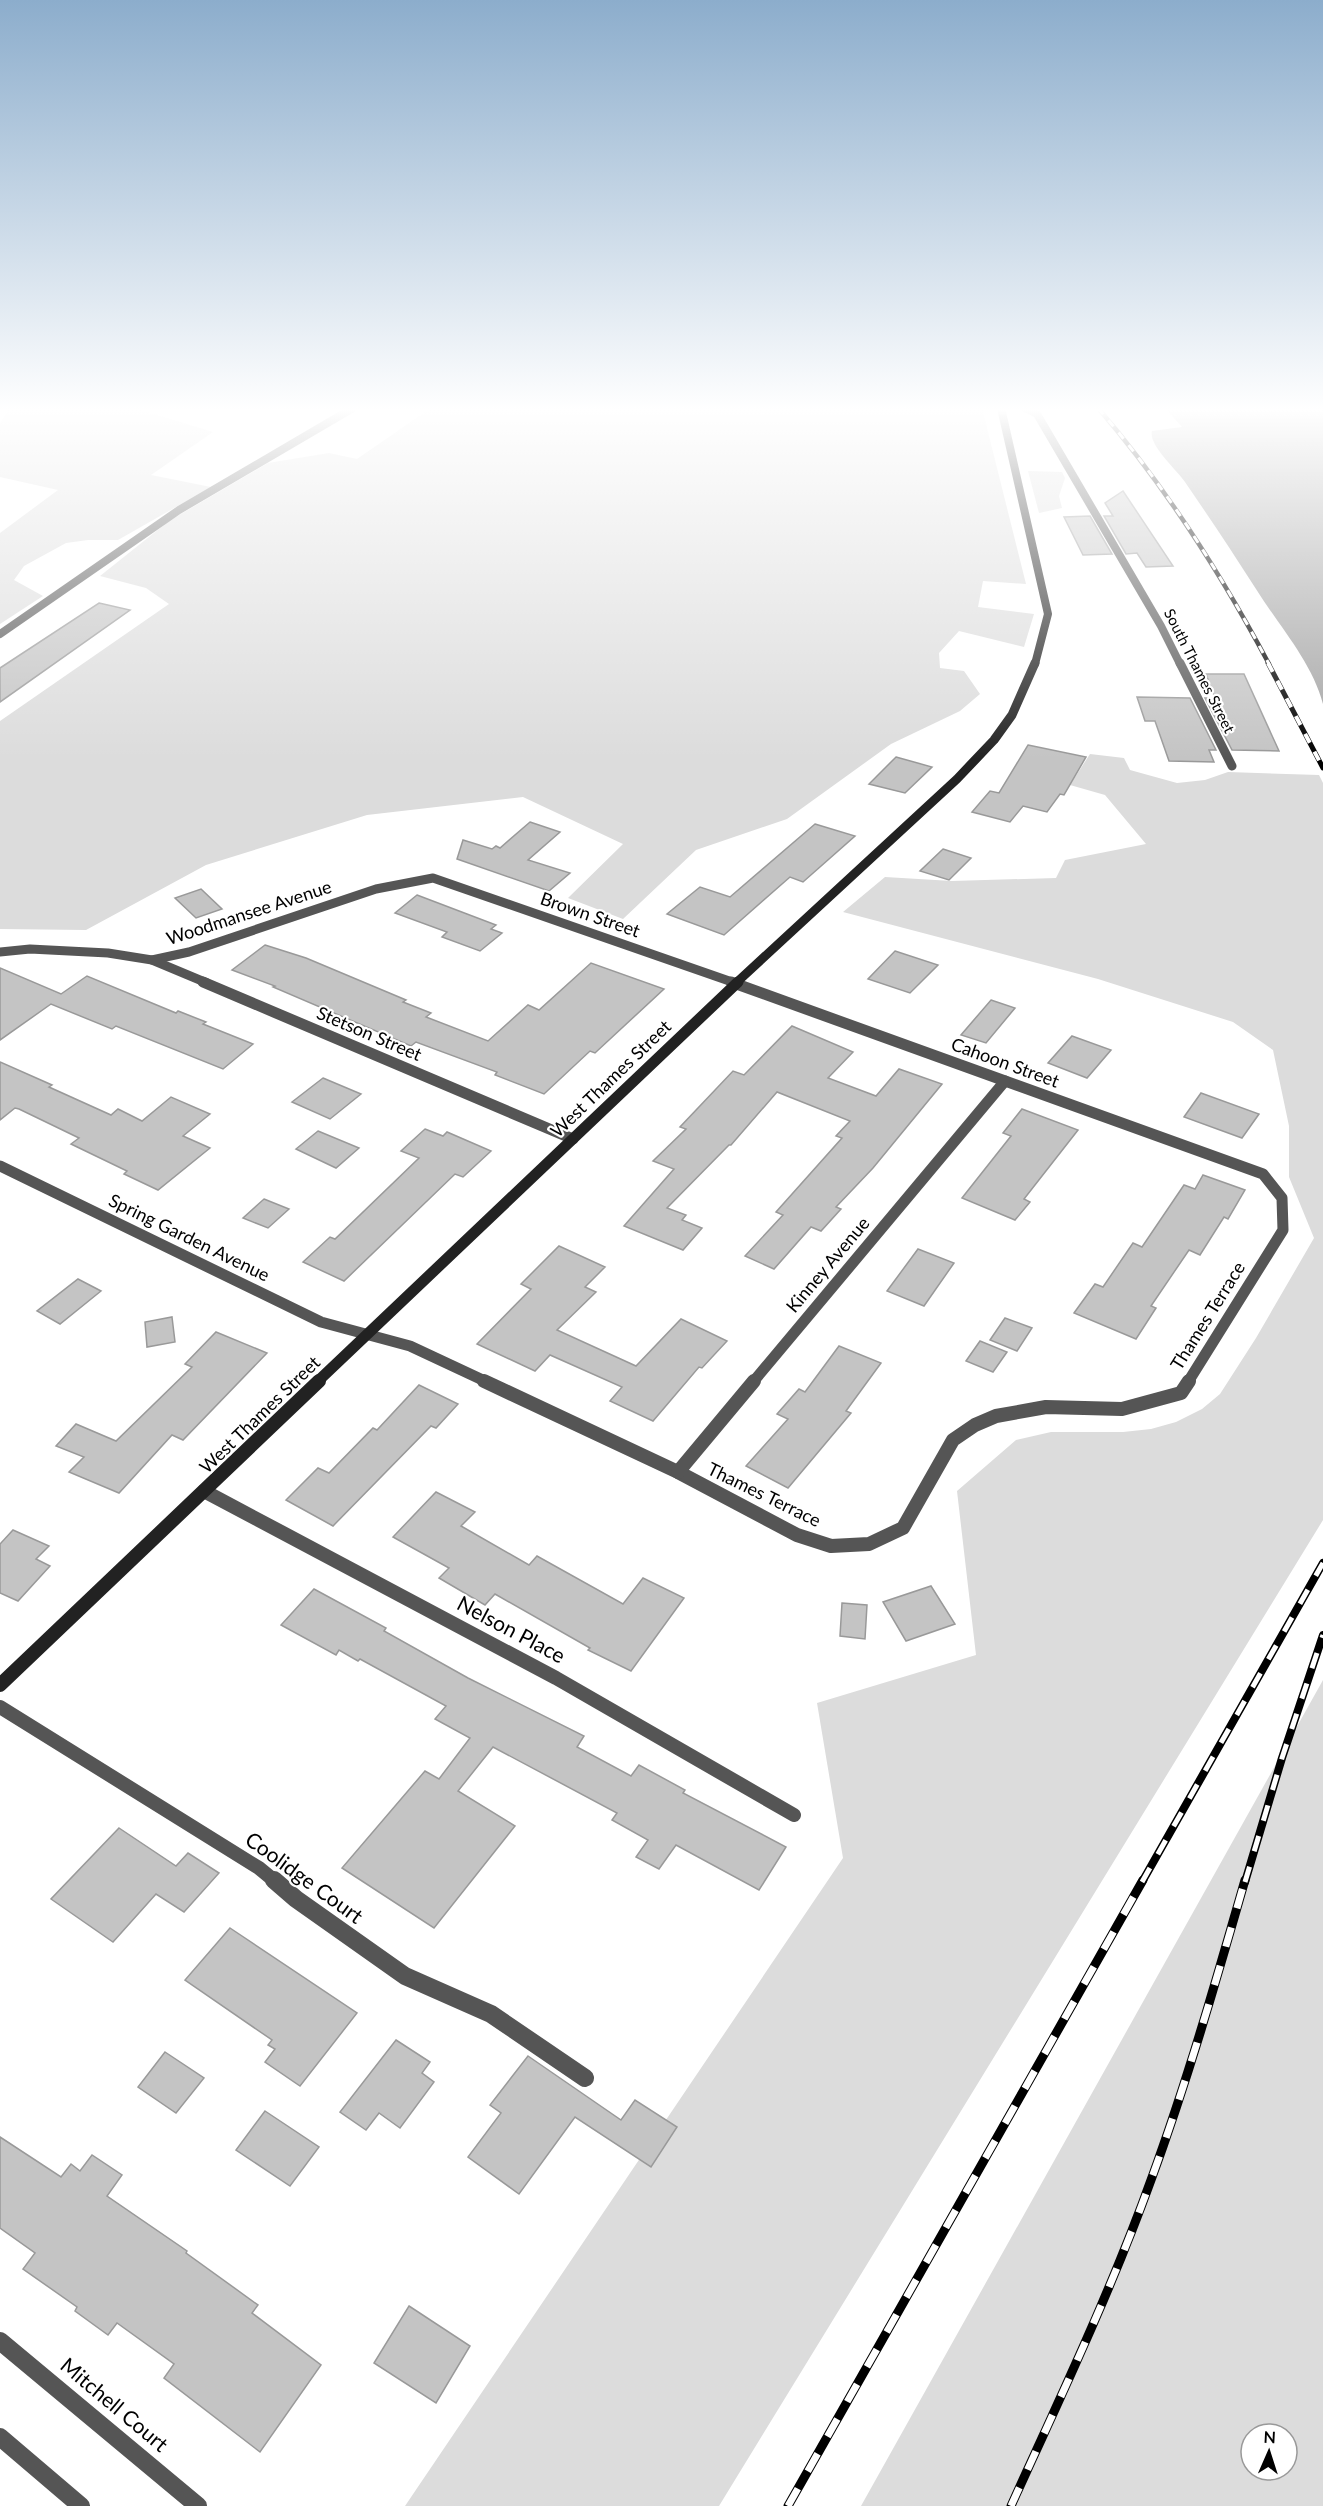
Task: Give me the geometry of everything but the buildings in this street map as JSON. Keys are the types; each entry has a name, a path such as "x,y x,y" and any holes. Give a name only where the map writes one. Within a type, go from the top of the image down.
{"main road":[{"name":"West Thames Street","path":"0,1685 573,1138 979,757 1012,715 1038,656 1046,625 1047,610 1028,525"}],"street":[{"path":"0,634 157,525"},
{"name":"South Thames Street","path":"1103,525 1161,626 1232,766"},
{"name":"Brown Street","path":"433,878 736,984"},
{"name":"Woodmansee Avenue","path":"0,952 30,949 108,953 152,960 189,952 376,889 433,878"},
{"name":"Stetson Street","path":"152,960 573,1138"},
{"name":"Cahoon Street","path":"736,984 1263,1174"},
{"name":"Kinney Avenue","path":"678,1472 1005,1081"},
{"name":"Spring Garden Avenue","path":"0,1166 321,1322 366,1336"},
{"name":"Thames Terrace","path":"366,1336 410,1346 678,1472 797,1535 831,1546 869,1544 903,1528 953,1440 975,1425 996,1416 1046,1407 1122,1409 1181,1393 1283,1230 1285,1211 1280,1191 1263,1174"},
{"name":"Nelson Place","path":"204,1491 556,1678 794,1815"},
{"name":"Coolidge Court","path":"0,1707 260,1868 314,1912 405,1976 491,2014 585,2078"},
{"name":"Mitchell Court","path":"0,2341 198,2506"},
{"path":"0,2438 81,2506"}],"shaded area":[{"path":"11,525 144,525 118,540 66,543 24,566 14,580 43,596 0,624 0,533"},
{"path":"164,525 1011,525 1026,584 983,581 978,607 1034,614 1024,647 959,631 939,653 940,668 964,671 980,694 960,711 891,744 787,819 696,850 623,919 568,898 623,844 523,797 367,815 206,865 86,930 0,929 0,721 169,604 146,588 100,576"},
{"path":"1214,525 1323,525 1323,704 1303,659"},
{"path":"1090,754 1124,758 1130,770 1177,783 1205,780 1228,772 1319,775 1323,783 1323,1520 719,2506 405,2506 843,1858 817,1703 976,1655 957,1491 1016,1440 1051,1432 1123,1432 1151,1429 1176,1422 1202,1409 1220,1394 1256,1338 1314,1238 1289,1177 1289,1126 1273,1050 1233,1022 1098,979 843,912 885,877 952,881 1056,878 1065,860 1146,844 1105,795 1070,785"},
{"path":"1323,1680 1323,2506 861,2506"}],"railway":[{"path":"1187,525 1231,596 1269,664"},
{"path":"1268,663 1323,768"},
{"path":"1142,1882 1323,1563"},
{"path":"1245,1882 1282,1758 1323,1635"},
{"path":"788,2506 1143,1880"},
{"path":"1011,2506 1136,2221 1189,2069 1245,1880"}]}
